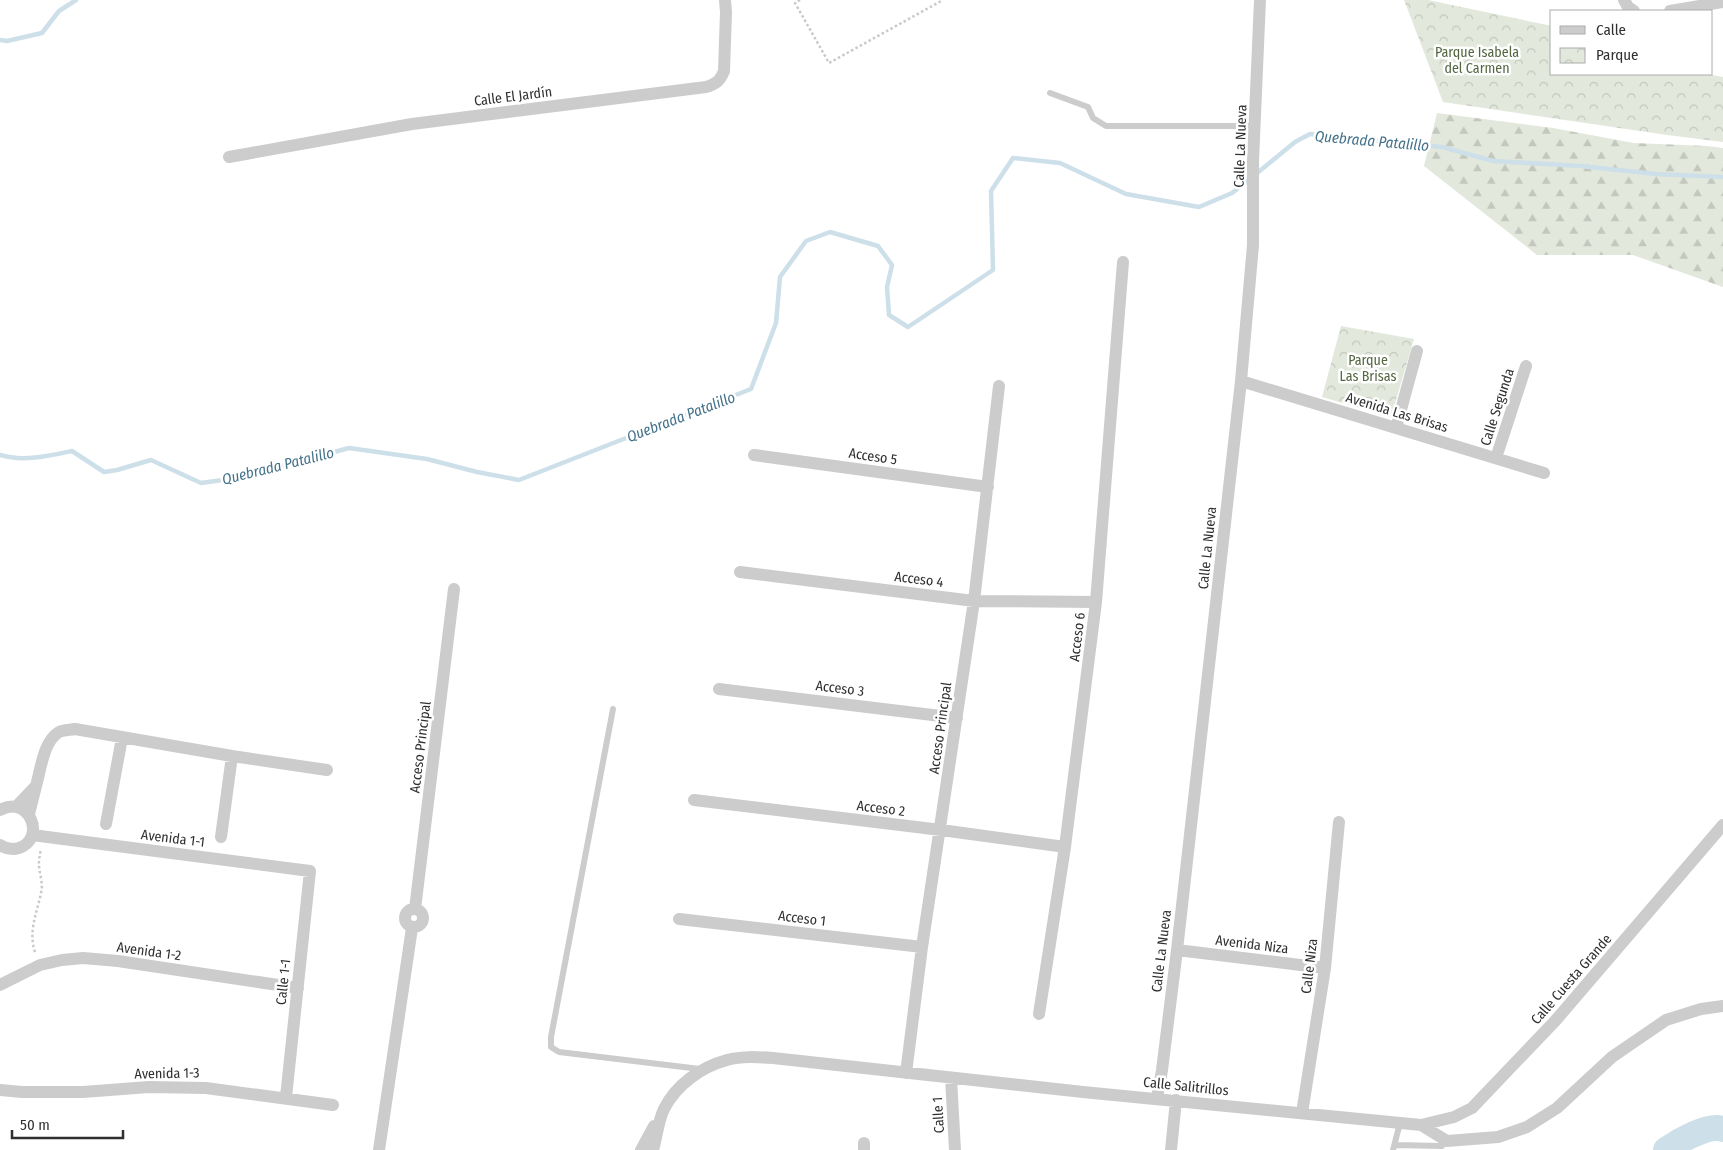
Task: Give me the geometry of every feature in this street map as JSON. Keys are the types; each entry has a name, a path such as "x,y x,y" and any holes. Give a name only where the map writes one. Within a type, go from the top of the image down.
{"street":[{"name":"Calle El Jardín","path":"228,158 412,124 706,87 715,84 721,78 724,71 725,0"},
{"name":"Calle La Nueva","path":"1157,1098 1177,950 1241,381 1253,245 1253,161 1260,0"},
{"path":"1624,0 1632,10"},
{"path":"1676,10 1723,2"},
{"name":"Acceso 6","path":"1039,1014 1065,847 1096,602 1123,262"},
{"path":"1396,428 1417,351"},
{"name":"Calle Segunda","path":"1496,458 1526,366"},
{"name":"Avenida Las Brisas","path":"1241,381 1544,472"},
{"name":"Acceso Principal","path":"906,1073 922,948 974,601 999,386"},
{"name":"Acceso 5","path":"754,454 988,487"},
{"name":"Acceso 4","path":"740,572 974,601 1096,602"},
{"name":"Acceso Principal","path":"380,1150 412,928 407,925 405,917 407,912 415,909 454,589"},
{"name":"Acceso 3","path":"719,689 957,718"},
{"path":"1,848 10,849 24,846 32,835 33,828 29,814 36,786 46,751 52,739 60,732 75,729 327,770"},
{"path":"106,824 122,738"},
{"path":"221,837 232,756"},
{"path":"16,807 36,786"},
{"name":"Acceso 2","path":"694,800 1065,847"},
{"path":"0,810 9,806 23,809 29,814"},
{"name":"Calle Niza","path":"1302,1112 1325,968 1339,822"},
{"name":"Calle Cuesta Grande","path":"1421,1125 1454,1117 1472,1108 1556,1020 1723,825"},
{"name":"Avenida 1-1","path":"32,835 310,871"},
{"name":"Calle 1-1","path":"286,1098 310,871"},
{"name":"Acceso 1","path":"679,919 922,948"},
{"name":"Avenida Niza","path":"1177,950 1325,968"},
{"name":"Avenida 1-2","path":"0,985 40,965 83,958 118,961 298,988"},
{"name":"Calle Salitrillos","path":"653,1150 664,1109 682,1083 704,1069 726,1060 747,1057 773,1058 951,1078 1421,1125 1447,1141 1498,1137 1527,1127 1557,1108 1612,1057 1666,1020 1701,1009 1723,1006"},
{"name":"Calle 1","path":"951,1078 955,1150"},
{"name":"Avenida 1-3","path":"0,1090 83,1092 149,1087 206,1088 333,1105"},
{"path":"1171,1150 1176,1100"},
{"path":"641,1150 664,1109"}],"lane":[{"path":"1050,93 1088,107 1093,118 1106,126 1255,126"},
{"path":"613,709 551,1037 551,1047 559,1052 704,1069"},
{"path":"1400,1123 1394,1147 1442,1146"}],"path":[{"path":"800,0 795,3 828,63 943,0"},
{"path":"24,846 38,843 41,852 39,860 42,891 36,909 33,928 33,946 40,965"}],"green space":[{"name":"Parque Isabela del Carmen","path":"1404,0 1428,0 1550,26 1550,75 1712,75 1723,77 1723,142 1667,135 1443,102"},
{"path":"1437,113 1553,128 1634,143 1723,148 1723,287 1633,255 1537,255 1424,166"},
{"name":"Parque Las Brisas","path":"1341,326 1414,339 1391,417 1322,397"}],"waterway":[{"path":"0,40 7,41 42,33 59,11 76,0"},
{"name":"Quebrada Patalillo","path":"1256,174 1295,142 1310,134 1442,147 1493,161 1581,166 1656,174 1723,177"},
{"name":"Quebrada Patalillo","path":"0,455 27,458 72,451 104,472 151,460 201,483 237,478 349,448 427,459 477,472 519,480 751,389 776,323 780,277 806,241 830,232 878,246 892,265 887,287 889,315 908,327 993,270 991,191 1013,158 1060,163 1126,194 1199,207 1232,193 1250,179"},
{"path":"1717,1127 1723,1120"},
{"path":"1666,1150 1702,1131 1717,1128 1723,1129"}]}
